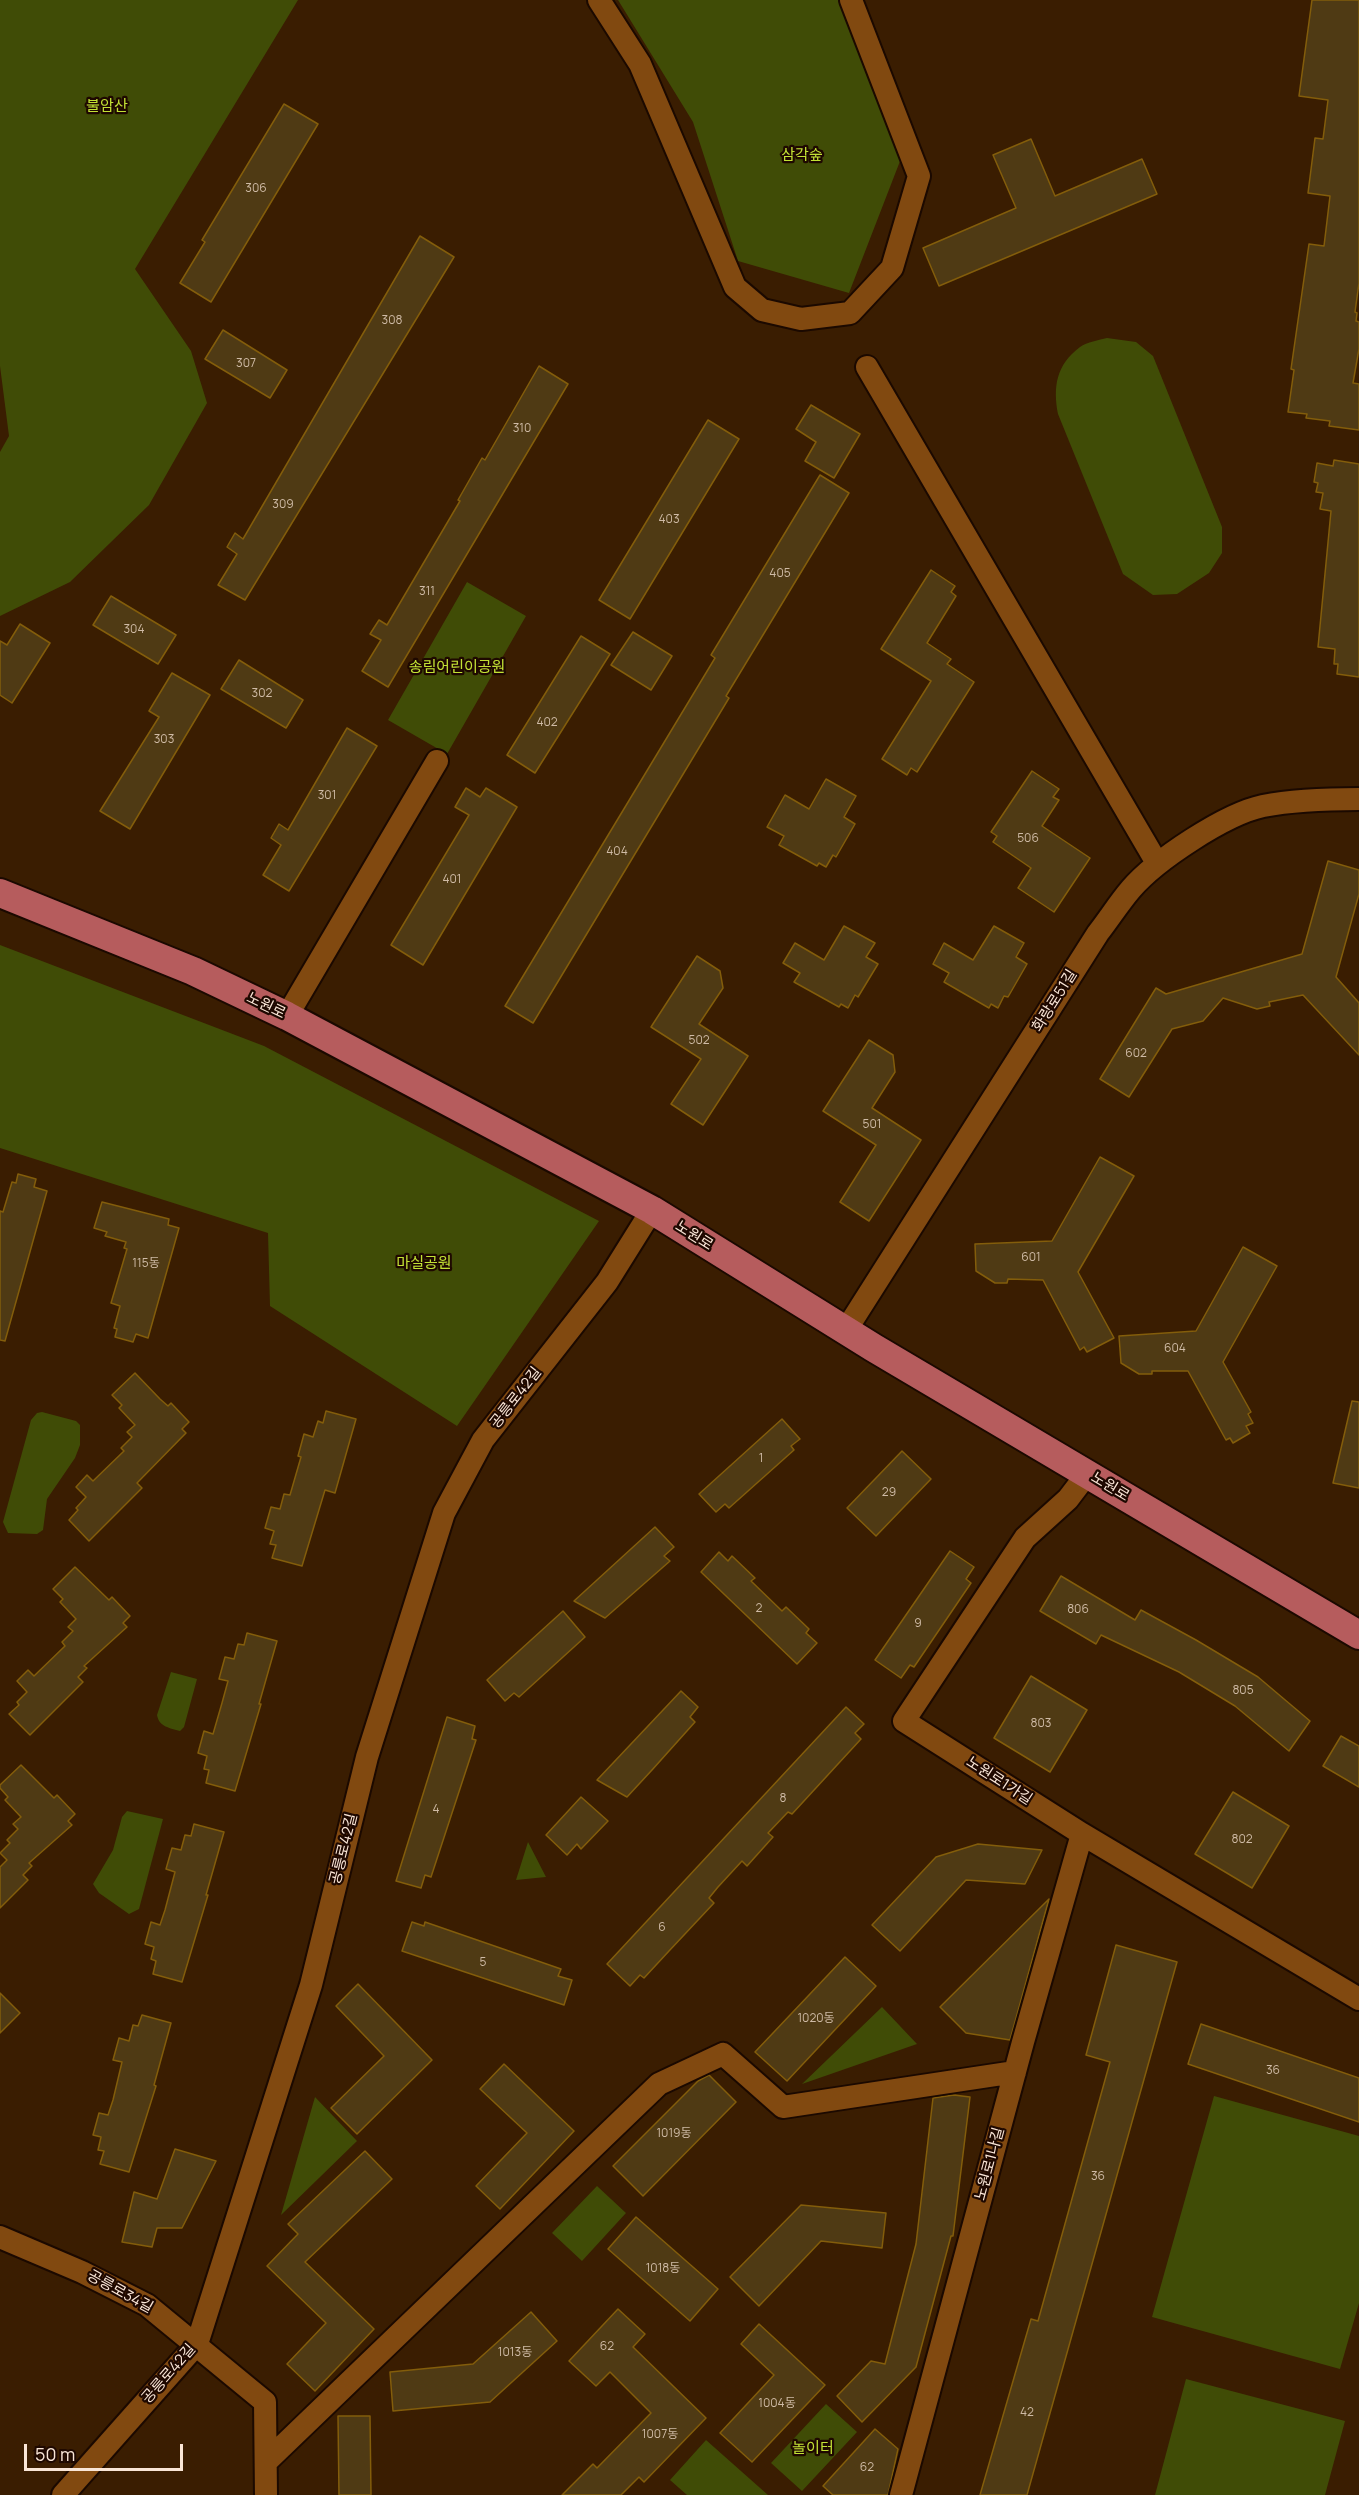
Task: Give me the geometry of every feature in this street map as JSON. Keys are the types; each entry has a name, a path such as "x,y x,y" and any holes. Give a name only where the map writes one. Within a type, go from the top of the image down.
{"main road":[{"name":"노원로","path":"0,893 193,971 287,1016 652,1210 846,1330 1359,1635"}],"street":[{"path":"599,0 640,64 735,287 762,310 801,320 850,313 892,268 919,176 850,0"},
{"path":"867,367 1157,863"},
{"path":"287,1016 437,761"},
{"name":"화랑로51길","path":"846,1330 1098,933 1131,888 1157,863 1218,825 1260,807 1324,799 1359,799"},
{"name":"공릉로42길","path":"63,2495 197,2344 311,1985 367,1757 444,1513 483,1440 607,1282 652,1210"},
{"name":"노원로1가길","path":"1087,1474 1068,1499 1035,1528 1016,1551 904,1721 1082,1834 1359,1999"},
{"name":"노원로1나길","path":"901,2495 1082,1834"},
{"path":"266,2462 659,2084 723,2055 783,2107 1015,2072"},
{"name":"공릉로34길","path":"0,2237 82,2272 147,2305 265,2402 266,2495"}],"green space":[{"name":"불암산","path":"0,0 298,0 135,269 191,351 207,403 149,505 70,582 0,616 0,452 9,436 0,366"},
{"name":"삼각숲","path":"618,0 838,0 902,156 849,293 738,261 693,122"},
{"path":"1107,338 1136,342 1153,356 1222,527 1222,553 1209,573 1177,594 1153,595 1123,574 1058,414 1056,386 1066,361 1083,345"},
{"name":"송림어린이공원","path":"467,582 526,616 447,754 388,720"},
{"name":"마실공원","path":"0,945 264,1046 599,1221 457,1426 270,1306 268,1233 0,1148"},
{"path":"42,1412 76,1421 80,1425 80,1445 75,1458 47,1499 43,1530 37,1534 8,1533 3,1522 31,1420 37,1413"},
{"path":"171,1672 197,1679 184,1727 180,1731 163,1725 157,1715"},
{"path":"127,1811 163,1819 139,1909 129,1914 99,1893 93,1884 113,1850 122,1817"},
{"path":"528,1842 546,1877 516,1880"},
{"path":"882,2007 917,2044 802,2084"},
{"path":"1214,2096 1359,2136 1359,2303 1340,2369 1152,2317"},
{"path":"315,2097 357,2141 281,2215"},
{"path":"597,2186 626,2213 582,2261 552,2233"},
{"path":"1186,2379 1345,2421 1325,2495 1155,2495"},
{"name":"놀이터","path":"826,2404 857,2432 802,2491 771,2463"},
{"path":"706,2440 768,2495 687,2495 670,2480"}],"building":[{"path":"1312,0 1359,0 1359,283 1355,312 1357,313 1356,321 1359,322 1359,349 1353,383 1359,384 1359,430 1329,426 1330,421 1306,418 1307,414 1288,412 1294,370 1291,369 1309,244 1324,246 1330,196 1308,193 1315,138 1323,139 1328,100 1299,96"},
{"path":"284,104 318,124 211,302 180,283 205,242 202,240"},
{"path":"1031,139 1055,196 1142,159 1157,194 939,286 923,248 1016,208 993,155"},
{"path":"420,236 454,257 245,600 218,585 237,554 227,547 235,533 243,539"},
{"path":"223,330 287,370 270,398 205,359"},
{"path":"539,366 568,384 388,687 362,671 381,640 370,634 379,620 387,625 460,501 458,500 482,458 485,460"},
{"path":"811,405 860,434 834,478 805,461 816,442 796,429"},
{"path":"708,420 739,439 630,619 599,600"},
{"path":"1334,460 1359,464 1359,677 1337,674 1338,664 1334,664 1335,649 1318,647 1331,511 1320,509 1323,493 1316,492 1318,483 1314,482 1317,463 1333,466"},
{"path":"820,475 849,493 726,696 729,698 533,1023 505,1006 715,658 711,655"},
{"path":"931,570 955,586 951,592 956,596 927,643 951,659 947,664 974,682 917,772 911,768 907,775 882,759 931,681 881,649"},
{"path":"111,596 176,635 158,664 93,625"},
{"path":"20,624 50,643 12,703 0,695 0,641 7,645"},
{"path":"633,632 672,656 651,690 611,665"},
{"path":"581,636 610,654 535,773 507,755"},
{"path":"239,660 303,700 286,728 221,689"},
{"path":"172,673 210,695 130,829 100,811 159,717 149,711"},
{"path":"347,728 377,746 289,891 263,875 281,845 271,838 279,824 288,830"},
{"path":"1032,771 1059,789 1053,797 1059,800 1042,826 1090,858 1054,912 1018,888 1031,868 993,842 997,836 991,832"},
{"path":"826,779 856,796 844,817 855,824 836,857 833,855 826,867 819,863 817,866 779,845 784,836 767,827 785,795 809,809"},
{"path":"466,788 480,797 486,788 517,807 423,965 391,945 469,815 455,807"},
{"path":"1328,861 1359,870 1359,894 1336,977 1359,1003 1359,1055 1303,995 1269,1002 1270,1006 1257,1009 1223,998 1203,1021 1172,1029 1129,1097 1100,1079 1156,988 1166,994 1302,954"},
{"path":"844,926 875,943 866,957 878,964 858,997 855,995 848,1008 841,1004 839,1007 794,982 800,973 783,963 795,943 824,960"},
{"path":"994,926 1024,943 1016,957 1027,964 1008,997 1004,996 998,1008 991,1004 989,1008 944,982 949,973 933,964 944,943 973,960"},
{"path":"697,956 720,971 723,988 699,1024 748,1056 703,1125 671,1104 701,1059 651,1027"},
{"path":"869,1040 893,1055 895,1072 872,1108 921,1140 869,1221 840,1202 876,1145 823,1111"},
{"path":"1100,1157 1134,1176 1078,1272 1114,1338 1087,1352 1084,1347 1080,1350 1043,1280 1008,1279 1007,1283 995,1283 976,1271 975,1244 1052,1241"},
{"path":"18,1174 36,1179 34,1187 47,1191 5,1341 0,1340 0,1211 3,1212 12,1182 16,1183"},
{"path":"102,1202 169,1219 168,1225 179,1228 148,1338 136,1334 133,1342 115,1337 117,1329 114,1328 120,1306 111,1303 127,1249 124,1248 126,1242 105,1236 107,1232 94,1228"},
{"path":"1243,1247 1277,1266 1223,1362 1251,1412 1248,1414 1253,1423 1246,1426 1250,1433 1233,1443 1230,1438 1226,1440 1188,1371 1152,1371 1152,1374 1139,1374 1121,1363 1119,1336 1196,1331"},
{"path":"135,1373 160,1399 168,1406 171,1403 189,1422 182,1429 186,1433 137,1483 142,1488 89,1541 69,1520 86,1497 76,1487 87,1475 93,1481 124,1451 121,1448 132,1437 127,1432 135,1425 119,1408 122,1405 112,1395"},
{"path":"1352,1401 1359,1402 1359,1488 1333,1483"},
{"path":"326,1411 356,1419 335,1493 325,1490 302,1566 272,1558 276,1545 270,1544 274,1531 265,1528 271,1507 280,1509 284,1494 290,1495 301,1457 298,1456 304,1434 313,1437 318,1421 323,1423"},
{"path":"782,1419 800,1439 791,1446 794,1450 729,1508 725,1504 716,1512 699,1494"},
{"path":"902,1451 931,1479 876,1536 847,1508"},
{"path":"655,1527 674,1547 664,1556 670,1561 605,1618 574,1601"},
{"path":"950,1551 974,1567 966,1579 971,1583 914,1667 910,1665 901,1678 875,1660"},
{"path":"719,1552 728,1561 732,1556 755,1578 751,1581 782,1611 786,1607 809,1629 806,1633 817,1643 797,1664 701,1572"},
{"path":"75,1567 109,1600 112,1597 130,1616 123,1623 127,1627 84,1666 87,1668 78,1677 83,1682 30,1735 9,1714 19,1705 17,1702 27,1692 17,1681 28,1670 34,1676 65,1646 62,1642 73,1631 68,1627 76,1619 60,1602 63,1599 53,1589"},
{"path":"1061,1576 1135,1620 1141,1610 1196,1640 1258,1677 1310,1721 1289,1751 1235,1706 1179,1672 1101,1635 1096,1644 1040,1611"},
{"path":"563,1611 585,1637 519,1697 514,1693 505,1701 487,1680"},
{"path":"247,1633 277,1641 235,1791 206,1783 209,1770 204,1769 207,1756 198,1753 204,1731 213,1734 222,1703 228,1681 219,1679 225,1657 234,1659 238,1644 244,1645"},
{"path":"1031,1676 1087,1710 1050,1772 994,1738"},
{"path":"681,1691 698,1707 690,1717 695,1722 627,1797 597,1780"},
{"path":"846,1707 864,1724 855,1733 861,1739 792,1814 788,1812 768,1833 773,1837 747,1866 742,1861 718,1887 709,1898 714,1903 644,1978 640,1975 630,1986 607,1964"},
{"path":"447,1717 475,1726 472,1739 476,1740 431,1877 425,1875 421,1888 396,1881"},
{"path":"1341,1736 1359,1746 1359,1787 1323,1766"},
{"path":"21,1765 54,1798 57,1795 75,1814 68,1821 72,1825 29,1863 32,1866 23,1875 28,1880 0,1908 0,1867 7,1860 0,1853 10,1843 7,1840 18,1829 13,1824 21,1817 5,1800 8,1797 0,1785"},
{"path":"1233,1792 1289,1826 1252,1888 1195,1854"},
{"path":"581,1797 608,1821 581,1849 577,1844 567,1855 546,1835"},
{"path":"194,1824 224,1832 182,1982 153,1974 156,1961 151,1959 154,1947 145,1944 151,1922 160,1925 165,1910 175,1872 166,1869 172,1848 181,1850 185,1835 191,1836"},
{"path":"978,1844 1042,1850 1025,1884 966,1880 900,1951 872,1925 936,1857"},
{"path":"1049,1899 1010,2040 966,2033 940,2007"},
{"path":"412,1922 424,1926 425,1922 561,1969 558,1976 572,1980 564,2005 402,1951"},
{"path":"1116,1945 1177,1962 1027,2495 980,2495 1031,2319 1038,2321 1110,2062 1086,2055"},
{"path":"845,1957 876,1986 787,2081 755,2052"},
{"path":"358,1984 432,2060 357,2134 331,2108 384,2056 336,2006"},
{"path":"0,1993 20,2013 0,2033"},
{"path":"142,2015 171,2023 154,2085 156,2086 129,2172 100,2164 104,2151 98,2150 101,2137 93,2135 99,2113 108,2115 113,2100 122,2062 113,2060 119,2038 129,2041 133,2025 138,2026"},
{"path":"1201,2024 1359,2078 1359,2122 1188,2064"},
{"path":"504,2064 574,2131 500,2209 476,2186 527,2133 480,2089"},
{"path":"709,2075 736,2102 643,2196 613,2166 698,2081"},
{"path":"954,2095 970,2097 953,2236 951,2236 916,2367 862,2422 837,2396 871,2361 885,2364 916,2244 933,2098"},
{"path":"175,2149 216,2161 182,2228 157,2228 152,2247 122,2242 134,2192 157,2199"},
{"path":"365,2151 392,2179 305,2262 374,2329 315,2391 287,2364 326,2323 267,2266 298,2234 288,2224"},
{"path":"801,2205 886,2213 882,2248 821,2241 759,2306 730,2277"},
{"path":"636,2217 718,2289 690,2321 608,2249"},
{"path":"618,2309 645,2334 633,2347 706,2418 644,2482 639,2477 621,2495 562,2495 593,2464 597,2468 651,2413 610,2372 596,2386 569,2361"},
{"path":"531,2312 557,2341 490,2402 393,2411 390,2372 473,2364"},
{"path":"759,2324 825,2385 752,2462 720,2433 774,2375 741,2344"},
{"path":"338,2416 370,2416 371,2495 339,2495"},
{"path":"875,2429 898,2449 888,2495 833,2495 823,2486"}]}
